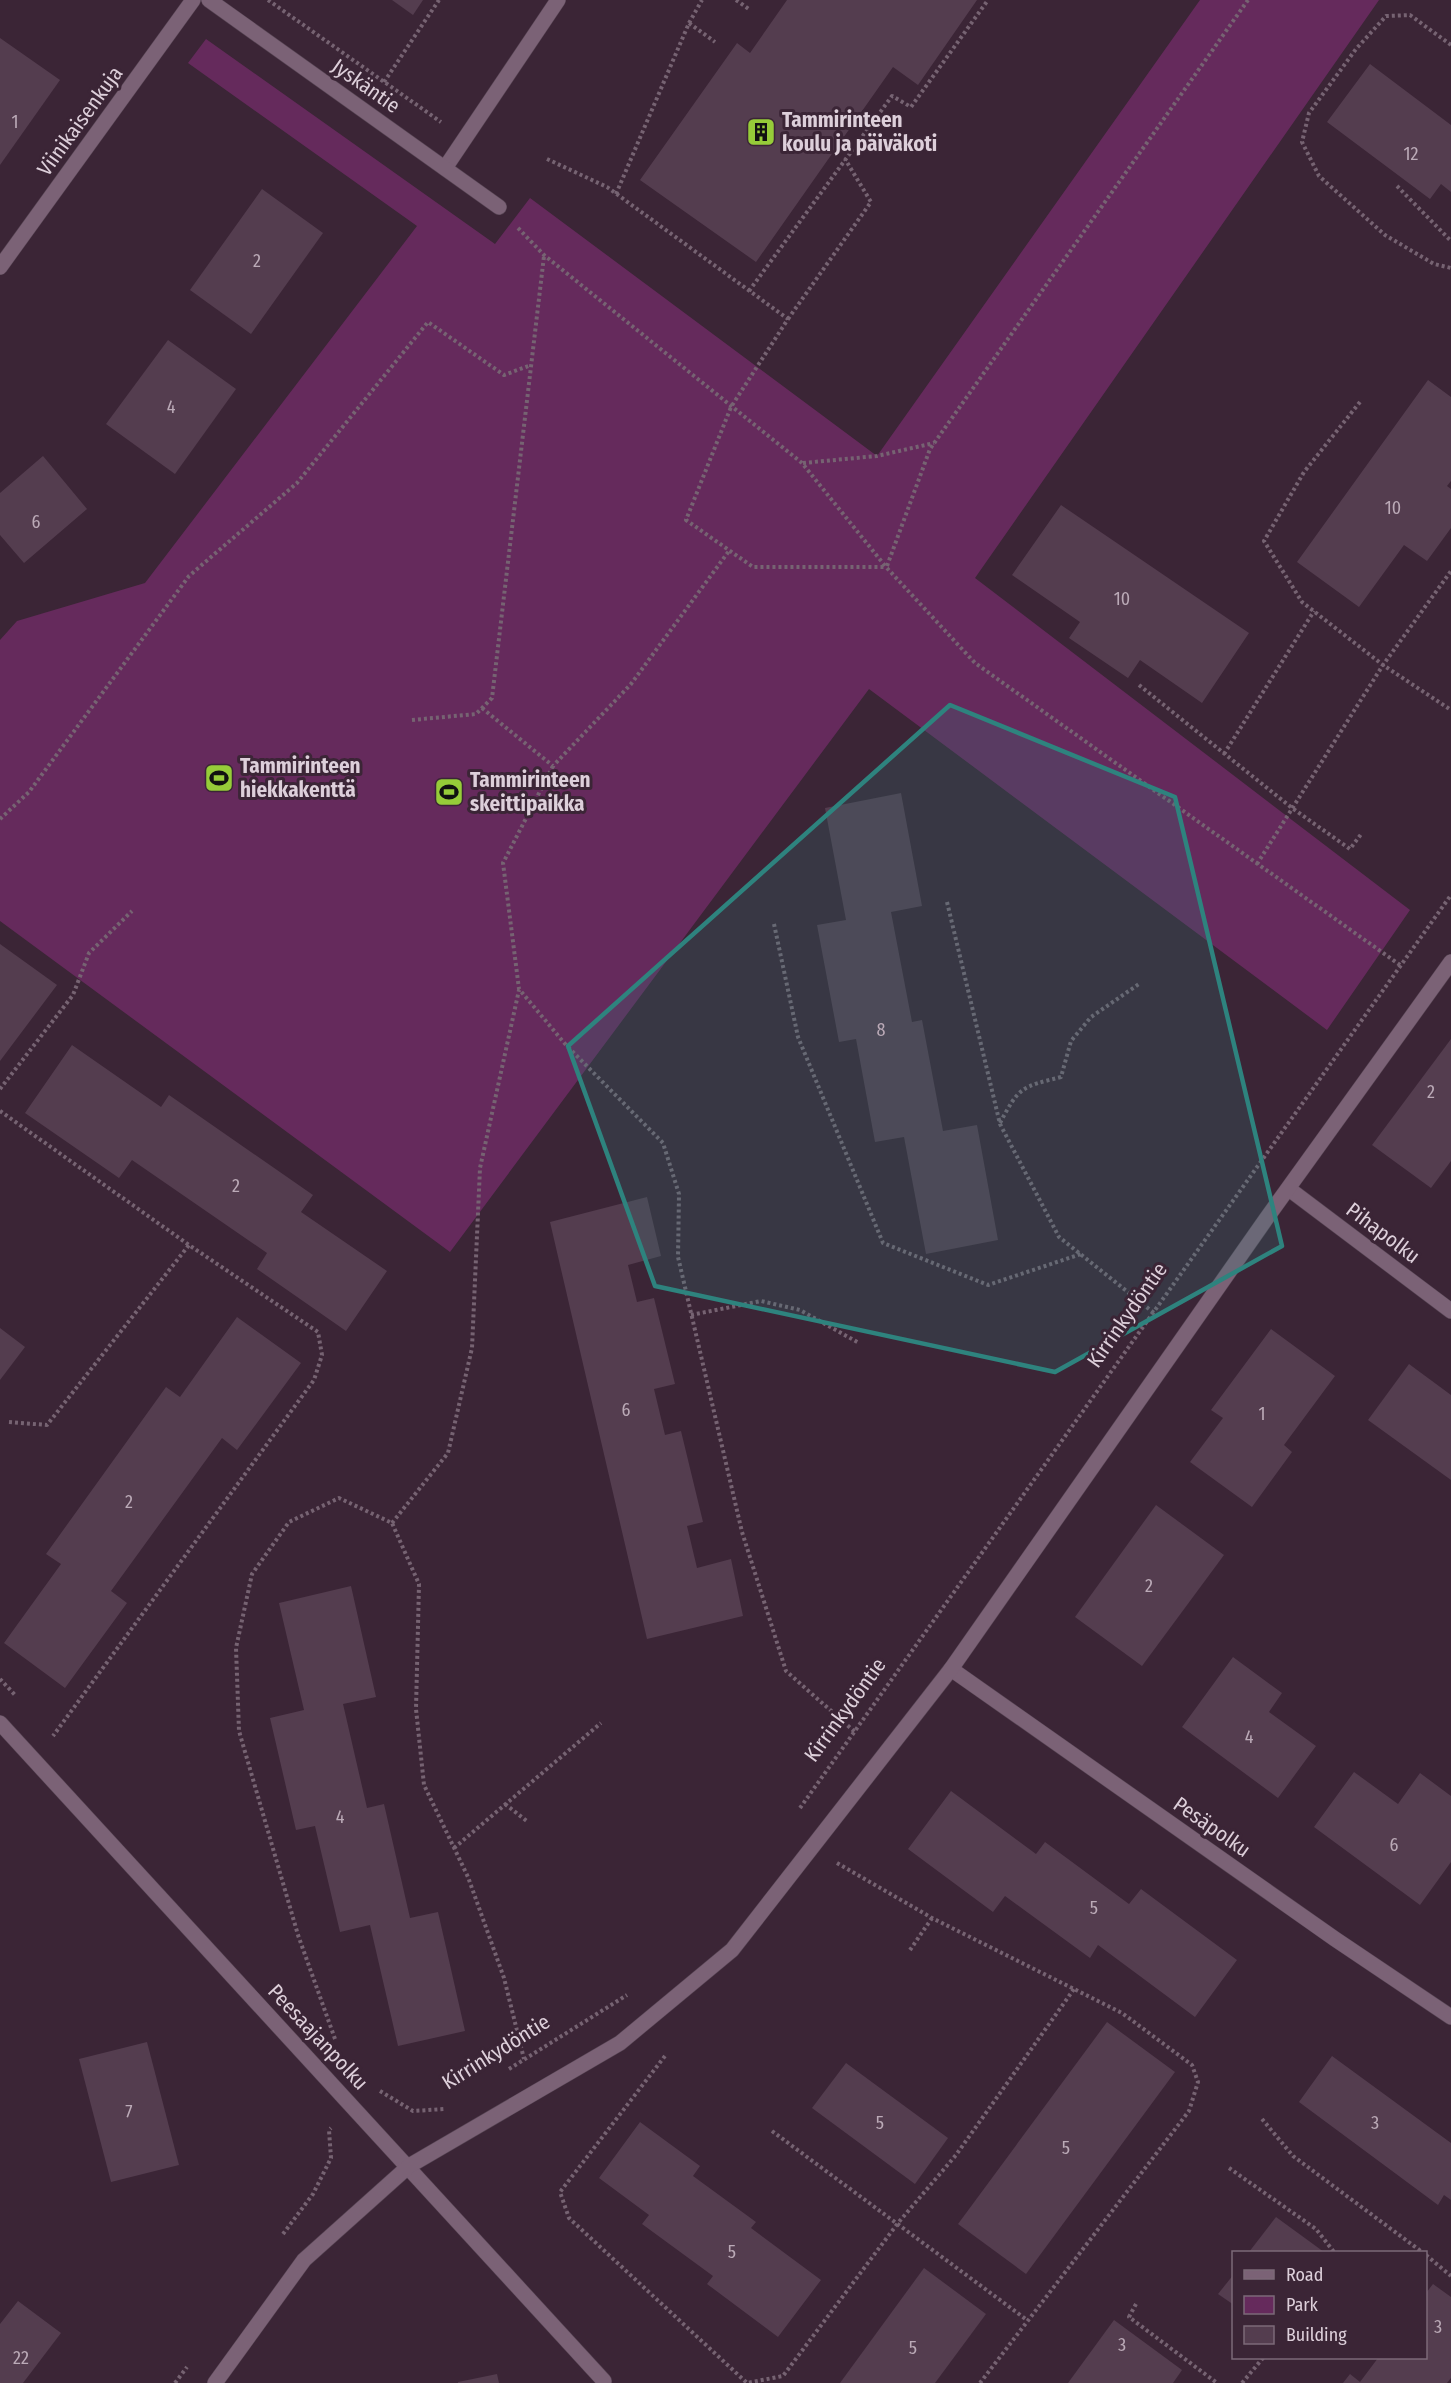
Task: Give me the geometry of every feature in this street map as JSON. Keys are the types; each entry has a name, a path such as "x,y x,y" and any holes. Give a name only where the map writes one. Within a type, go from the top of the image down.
{"street":[{"name":"Viinikaisenkuja","path":"0,267 193,0"},
{"name":"Jyskäntie","path":"208,0 500,207"},
{"path":"445,168 558,0"},
{"path":"215,2383 304,2260 409,2166 620,2043 732,1950 951,1669 1451,962"},
{"name":"Pihapolku","path":"1289,1189 1451,1311"},
{"name":"Pesäpolku","path":"951,1669 1335,1939 1451,2017"},
{"name":"Peesaajanpolku","path":"0,1723 409,2166 604,2382"}],"path":[{"name":"Jyskäntie","path":"268,0 464,139"},
{"path":"384,82 439,0"},
{"path":"616,194 689,23 702,0"},
{"path":"736,0 750,10"},
{"path":"749,291 892,96 911,107 988,0"},
{"path":"930,449 1248,0"},
{"path":"1451,45 1410,15 1386,16 1356,49 1309,113 1302,142 1320,176 1385,235 1434,264 1451,268"},
{"path":"689,23 715,42"},
{"path":"547,159 607,187 788,319"},
{"path":"845,159 871,202 788,319 731,407 686,520 753,567 886,567"},
{"path":"1398,186 1451,241"},
{"path":"412,720 476,714 492,698 544,255 802,463 886,567 975,663 1400,965"},
{"path":"0,819 28,792 189,576 297,483 428,321 504,375 531,365"},
{"path":"1360,402 1304,472 1264,541 1302,602 1383,665 1451,710"},
{"path":"802,463 877,456 934,443 886,567"},
{"path":"392,1523 448,1453 472,1348 480,1168 519,989 503,863 553,766 631,684 729,551"},
{"path":"1257,864 1383,665 1451,572"},
{"path":"1224,754 1314,611"},
{"path":"1139,685 1292,808 1350,849 1362,833"},
{"path":"483,708 553,766"},
{"name":"Kirrinkydöntie","path":"795,1815 1451,895"},
{"path":"947,902 999,1124 1059,1237 1154,1313"},
{"path":"0,1089 73,995 89,953 132,911"},
{"path":"774,924 798,1037 883,1243 988,1286 1081,1254"},
{"path":"999,1124 1016,1094 1035,1084 1061,1077 1071,1041 1091,1017 1139,984"},
{"path":"519,989 566,1045 663,1143 679,1194 678,1257 691,1315 742,1532 786,1671 855,1732"},
{"path":"0,1111 189,1245 318,1332 322,1355 314,1380 35,1761"},
{"path":"9,1422 47,1425 189,1245"},
{"path":"691,1315 761,1301 800,1310 859,1343"},
{"path":"335,2038 298,1935 239,1731 236,1648 252,1574 289,1522 339,1498 392,1523 419,1584 416,1709 424,1785 468,1877 504,1978 524,2059"},
{"path":"454,1848 601,1723"},
{"path":"505,1804 528,1822"},
{"path":"813,1846 846,1869 932,1918 1122,2013 1192,2064 1198,2082 1189,2111 980,2383"},
{"path":"909,1950 932,1918"},
{"path":"665,2056 560,2192 569,2218 747,2383 783,2376 898,2223 956,2155 1074,1989"},
{"name":"Kirrinkydöntie","path":"504,2072 631,1992"},
{"name":"Kirrinkydöntie","path":"278,2241 313,2194 330,2158 329,2130 382,2090 413,2111 445,2109 454,2103"},
{"path":"1262,2119 1293,2156 1420,2251"},
{"path":"772,2131 1028,2320"},
{"path":"1229,2168 1316,2229 1332,2251"},
{"path":"1427,2256 1451,2276"},
{"path":"1136,2304 1129,2317 1217,2383"},
{"path":"1242,2383 1262,2359"},
{"path":"175,2383 189,2364"}],"highlighted area":[{"path":"950,705 1175,797 1282,1246 1055,1372 655,1286 568,1046"}],"green space":[{"path":"1200,0 1379,0 975,578 1410,910 1327,1030 869,689 450,1252 0,921 0,640 17,621 145,583 417,226 188,63 206,39 495,244 530,198 877,456"}],"building":[{"path":"392,0 423,0 413,15"},
{"name":"Tammirinteen koulu ja päiväkoti","path":"787,0 977,0 918,85 893,67 756,262 640,180 737,43 750,53"},
{"path":"0,38 60,80 0,165"},
{"path":"1370,64 1451,125 1451,192 1441,184 1430,199 1327,122"},
{"path":"262,189 323,233 251,334 190,290"},
{"path":"168,340 236,389 175,474 106,424"},
{"path":"1428,380 1451,397 1451,481 1447,486 1451,489 1451,528 1427,561 1404,545 1359,607 1297,562"},
{"path":"43,456 87,509 24,563 0,535 0,493"},
{"path":"1061,505 1249,633 1202,703 1140,660 1128,678 1069,638 1080,622 1012,575"},
{"path":"901,793 922,906 891,912 912,1022 922,1020 943,1131 977,1125 998,1240 926,1254 904,1137 875,1142 856,1039 839,1042 817,925 846,920 825,808"},
{"path":"0,944 57,985 0,1061"},
{"path":"1451,1039 1451,1161 1431,1188 1372,1145"},
{"path":"72,1045 161,1107 169,1095 313,1195 301,1212 387,1271 346,1331 257,1269 267,1253 132,1160 119,1178 25,1113"},
{"path":"647,1197 661,1256 628,1265 637,1302 654,1298 675,1384 654,1389 665,1435 681,1431 703,1522 687,1526 697,1568 731,1559 743,1616 647,1639 550,1222"},
{"path":"237,1317 301,1363 237,1450 222,1438 111,1591 127,1603 65,1688 4,1643 61,1564 46,1554 166,1387 180,1397"},
{"path":"0,1328 25,1347 0,1380"},
{"path":"1271,1329 1335,1376 1284,1445 1292,1452 1252,1507 1190,1462 1223,1418 1211,1410"},
{"path":"1409,1364 1451,1395 1451,1480 1368,1420"},
{"path":"1156,1505 1224,1555 1142,1666 1075,1617"},
{"path":"351,1586 376,1697 343,1704 367,1808 384,1804 410,1918 438,1912 465,2031 398,2046 370,1925 340,1932 315,1826 296,1830 270,1718 304,1710 279,1603"},
{"path":"1233,1657 1282,1693 1269,1712 1316,1746 1278,1798 1182,1727"},
{"path":"1354,1772 1398,1804 1420,1773 1451,1796 1451,1862 1420,1905 1314,1827"},
{"path":"951,1791 1036,1854 1045,1842 1129,1904 1141,1889 1237,1960 1195,2017 1098,1945 1090,1958 1005,1896 993,1912 908,1849"},
{"path":"1107,2022 1175,2072 1026,2274 958,2224"},
{"path":"147,2042 179,2165 111,2182 79,2059"},
{"path":"1332,2056 1451,2143 1451,2200 1444,2195 1438,2205 1299,2102"},
{"path":"846,2063 948,2138 915,2184 812,2108"},
{"path":"640,2122 700,2166 693,2176 756,2222 751,2228 821,2280 778,2337 707,2284 713,2276 642,2224 649,2215 599,2178"},
{"path":"1276,2217 1323,2251 1250,2251"},
{"path":"924,2268 986,2314 935,2383 840,2383"},
{"path":"1232,2276 1232,2304 1218,2294"},
{"path":"1433,2284 1451,2297 1451,2378 1447,2383 1343,2383 1350,2374 1360,2382 1377,2359 1427,2359 1427,2292"},
{"path":"18,2301 61,2333 23,2383 0,2383 0,2324"},
{"path":"1114,2320 1182,2370 1173,2383 1068,2383"},
{"path":"497,2374 499,2383 458,2383 458,2382"}],"place":[{"name":"Tammirinteen koulu ja päiväkoti","path":"761,132"},
{"name":"Tammirinteen hiekkakenttä","path":"219,778"},
{"name":"Tammirinteen skeittipaikka","path":"449,792"}]}
